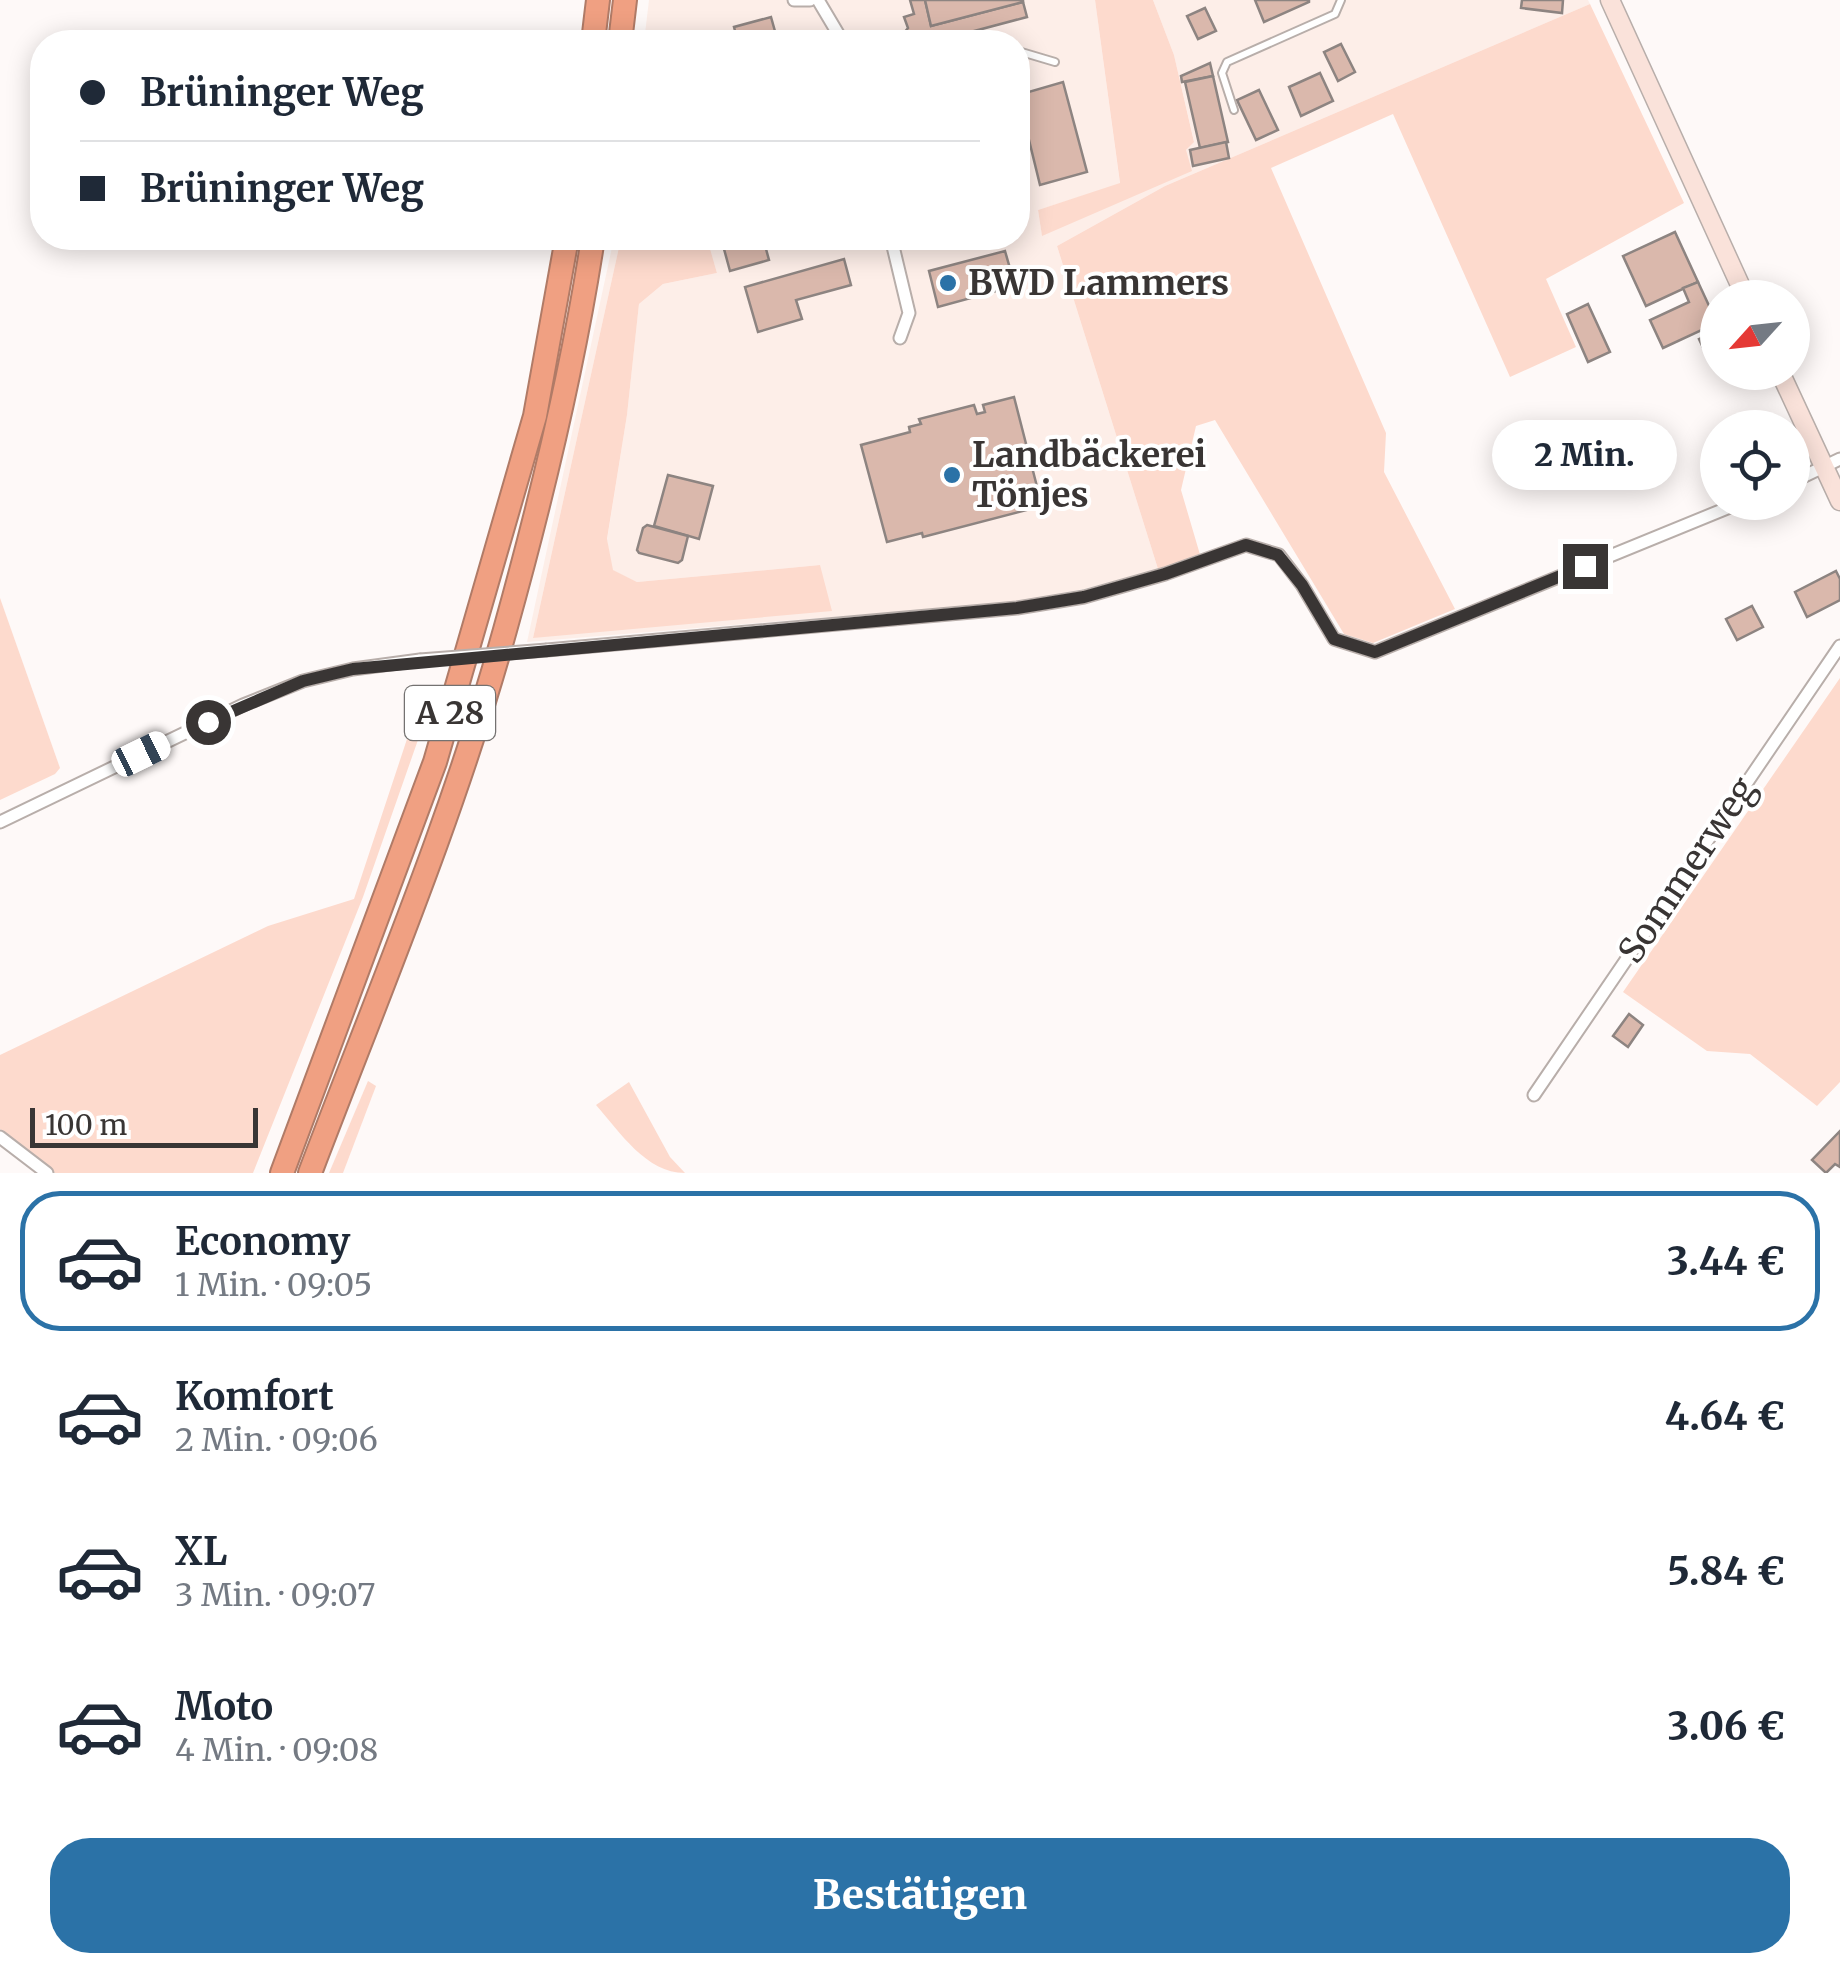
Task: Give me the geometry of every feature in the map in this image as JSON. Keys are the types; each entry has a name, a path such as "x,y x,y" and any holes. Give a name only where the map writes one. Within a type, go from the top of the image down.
{"highway":[{"path":"594,30 598,0"},
{"path":"621,30 624,0"},
{"name":"A 28","path":"282,1173 435,762 534,416 565,250"},
{"name":"A 28","path":"310,1173 439,830 505,632 560,420 592,250"}],"main road":[{"path":"1610,0 1738,280"},
{"path":"1790,390 1832,462 1840,501"}],"street":[{"path":"794,0 810,0"},
{"path":"818,0 835,30"},
{"path":"893,250 909,313 900,338"},
{"path":"0,822 242,705 303,681 353,669 1017,608 1084,597 1246,545 1278,555 1302,585 1334,639 1375,652 1700,519"},
{"name":"Sommerweg","path":"1534,1094 1840,646"},
{"path":"0,1138 47,1173"}],"lane":[{"path":"1234,110 1222,73 1227,62 1335,14 1341,0"},
{"path":"1030,55 1055,62"}],"shaded area":[{"path":"649,0 1095,0 1120,184 1038,210 1042,235 1186,150 1194,141 1174,55 1153,0 1588,0 1590,4 1165,186 1057,246 1158,569 1016,602 527,642 611,250 618,250 533,638 820,565 637,582 612,570 607,540 627,415 639,304 663,284 717,273 710,250 1030,250 1030,30 645,30"},
{"path":"1095,0 1153,0 1174,55 1194,142 1186,150 1192,171 1042,236 1038,210 1120,183"},
{"path":"1590,4 1684,203 1546,279 1576,347 1510,377 1393,114 1271,168 1386,433 1384,472 1455,609 1373,643 1344,634 1215,420 1196,426 1181,490 1201,558 1158,569 1057,246 1165,186"},
{"path":"618,250 710,250 717,273 663,284 639,304 627,415 607,539 613,570 637,582 820,565 832,611 533,638"},
{"path":"0,598 60,768 0,800"},
{"path":"1840,678 1840,1082 1817,1106 1750,1054 1707,1051 1623,992"},
{"path":"426,717 363,897 253,1173 55,1173 0,1129 0,1055 268,926 354,899 409,733"},
{"path":"368,1081 376,1086 343,1173 329,1173"},
{"path":"629,1082 670,1157 685,1173 646,1159 596,1105"}],"building":[{"path":"910,0 925,0 931,26 1023,2 1027,17 978,30 906,30 904,17 914,14"},
{"path":"925,0 1023,0 1023,2 931,26"},
{"path":"1255,0 1309,0 1309,2 1264,22"},
{"path":"1522,0 1563,0 1562,13 1521,8"},
{"path":"1205,8 1216,31 1198,39 1187,16"},
{"path":"771,17 775,30 735,30 734,27"},
{"path":"1341,44 1355,72 1338,81 1324,52"},
{"path":"1210,63 1213,76 1182,82 1181,76"},
{"path":"1320,73 1333,101 1301,116 1289,87"},
{"path":"1213,76 1228,142 1200,148 1185,82"},
{"path":"1063,82 1087,172 1040,185 1030,144 1030,92"},
{"path":"1259,90 1278,130 1256,140 1237,100"},
{"path":"1226,142 1229,158 1193,166 1190,150"},
{"path":"1675,232 1698,282 1646,306 1623,256"},
{"path":"724,250 766,250 769,260 730,271"},
{"path":"1005,251 1015,286 938,307 929,271"},
{"path":"844,259 851,285 796,300 802,319 758,332 745,287"},
{"path":"1698,282 1700,286 1700,331 1663,348 1650,320 1689,302 1683,288"},
{"path":"1588,304 1610,352 1588,362 1567,314"},
{"name":"Landbäckerei Tönjes","path":"1014,397 1042,506 923,537 922,533 887,542 861,445 910,432 909,427 921,424 919,419 974,405 977,414 985,412 983,405"},
{"path":"668,475 713,486 699,539 654,526"},
{"path":"647,525 688,536 682,560 678,563 639,553 643,528"},
{"path":"1836,571 1840,600 1807,617 1795,592"},
{"path":"1752,606 1763,627 1737,640 1726,619"},
{"path":"1629,1014 1643,1025 1628,1047 1613,1036"},
{"path":"1840,1131 1840,1167 1835,1164 1826,1173 1812,1160"}],"place":[{"name":"BWD Lammers","path":"948,283"},
{"name":"Landbäckerei Tönjes","path":"952,475"}],"route":[{"path":"208,722 303,681 353,669 1017,608 1084,597 1246,545 1278,555 1302,585 1334,639 1375,652 1585,566"}]}
